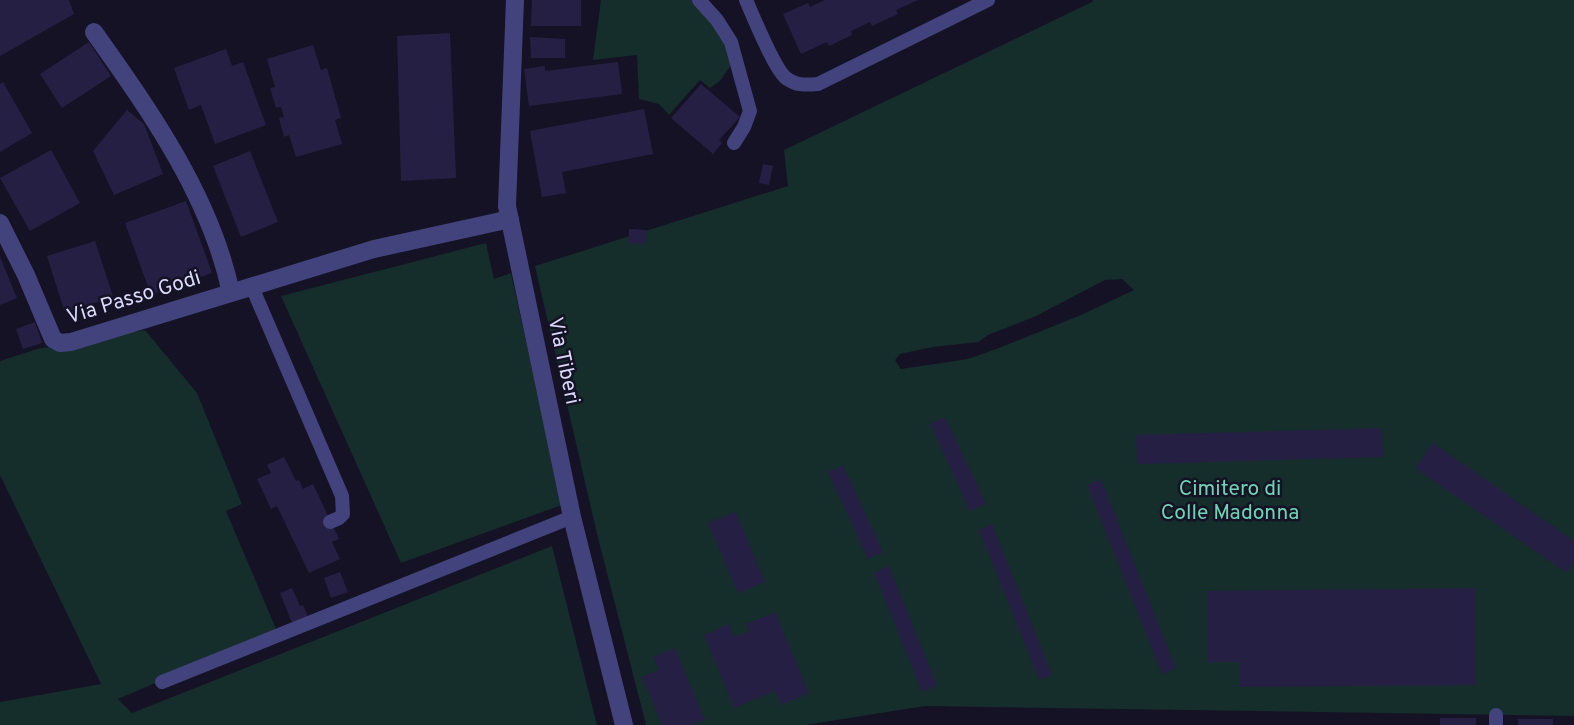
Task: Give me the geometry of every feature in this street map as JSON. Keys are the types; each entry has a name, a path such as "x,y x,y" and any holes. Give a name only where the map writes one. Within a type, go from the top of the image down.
{"street":[{"name":"Via Tiberi","path":"515,0 507,206 572,517 624,725"},
{"name":"Via Passo Godi","path":"94,32 130,83 200,198 225,261 231,293"},
{"name":"Via Passo Godi","path":"0,223 26,275 53,340 60,343 71,342 374,249 510,219"}],"lane":[{"path":"699,0 717,20 731,42 750,111 734,143"},
{"path":"746,0 782,75 798,84 810,85 988,0"},
{"path":"253,287 342,496 343,514 339,519 330,522"},
{"path":"162,682 572,517"}],"green space":[{"path":"601,0 695,0 718,25 732,64 720,81 710,88 700,80 669,115 659,104 639,99 637,55 593,60"},
{"name":"Cimitero di Colle Madonna","path":"1574,0 1574,716 925,706 805,725 646,725 597,534 535,266 788,186 784,150 1092,2","holes":["1122,279 1134,290 1081,315 968,359 901,369 895,360 900,354 978,342 1105,280"]},
{"path":"486,243 494,279 511,273 562,505 401,563 281,296"},
{"path":"145,330 197,393 242,504 226,511 277,631 118,699 132,713 552,546 597,725 0,725 0,702 101,684 0,475 0,361 37,349"}],"building":[{"path":"0,0 69,0 74,14 0,56"},
{"path":"532,0 581,0 581,26 531,26"},
{"path":"825,0 918,0 896,10 898,14 872,26 870,22 851,31 852,35 829,46 827,42 801,54 783,14 808,3 810,7"},
{"path":"450,33 456,178 401,181 397,36"},
{"path":"530,37 565,39 565,58 531,58"},
{"path":"89,42 111,76 62,108 40,74"},
{"path":"313,45 321,70 327,68 341,118 335,120 342,144 296,157 289,135 284,137 279,118 284,117 281,107 276,108 270,88 275,87 267,59"},
{"path":"226,49 232,66 243,62 266,125 215,144 201,105 189,110 174,68"},
{"path":"618,62 622,94 529,106 524,69 545,66 545,71"},
{"path":"3,82 32,133 0,152 0,84"},
{"path":"701,84 740,117 719,140 722,143 713,154 671,118"},
{"path":"644,109 653,154 562,172 566,193 542,197 530,131"},
{"path":"127,110 144,124 163,174 114,195 93,151"},
{"path":"51,150 80,203 30,231 0,178"},
{"path":"250,151 278,222 241,237 213,166"},
{"path":"763,164 773,166 769,185 759,183"},
{"path":"186,201 212,273 151,295 125,223"},
{"path":"629,229 647,230 646,244 628,243"},
{"path":"95,241 113,297 65,313 47,256"},
{"path":"0,257 17,298 0,305"},
{"path":"35,322 42,343 23,349 16,329"},
{"path":"945,417 986,504 970,511 930,424"},
{"path":"1382,428 1383,457 1137,464 1136,435"},
{"path":"1433,443 1574,541 1574,562 1567,573 1415,468"},
{"path":"284,457 303,489 313,484 339,539 332,542 340,559 309,573 277,506 271,509 257,479 271,473 267,465"},
{"path":"843,465 883,552 868,559 828,472"},
{"path":"1101,479 1176,668 1162,674 1087,485"},
{"path":"736,512 765,582 738,593 708,523"},
{"path":"992,524 1052,675 1039,680 979,530"},
{"path":"889,566 937,685 922,692 874,573"},
{"path":"340,572 348,592 331,598 324,578"},
{"path":"292,588 308,617 292,623 280,593"},
{"path":"1475,588 1476,685 1240,687 1240,662 1208,662 1208,591"},
{"path":"775,612 809,693 781,705 775,691 734,708 704,635 729,624 734,637 749,631 746,624"},
{"path":"675,648 705,720 691,725 662,725 642,677 659,670 653,657"},
{"path":"1440,718 1476,718 1476,725 1440,725"},
{"path":"1518,719 1553,719 1553,725 1518,725"}]}
